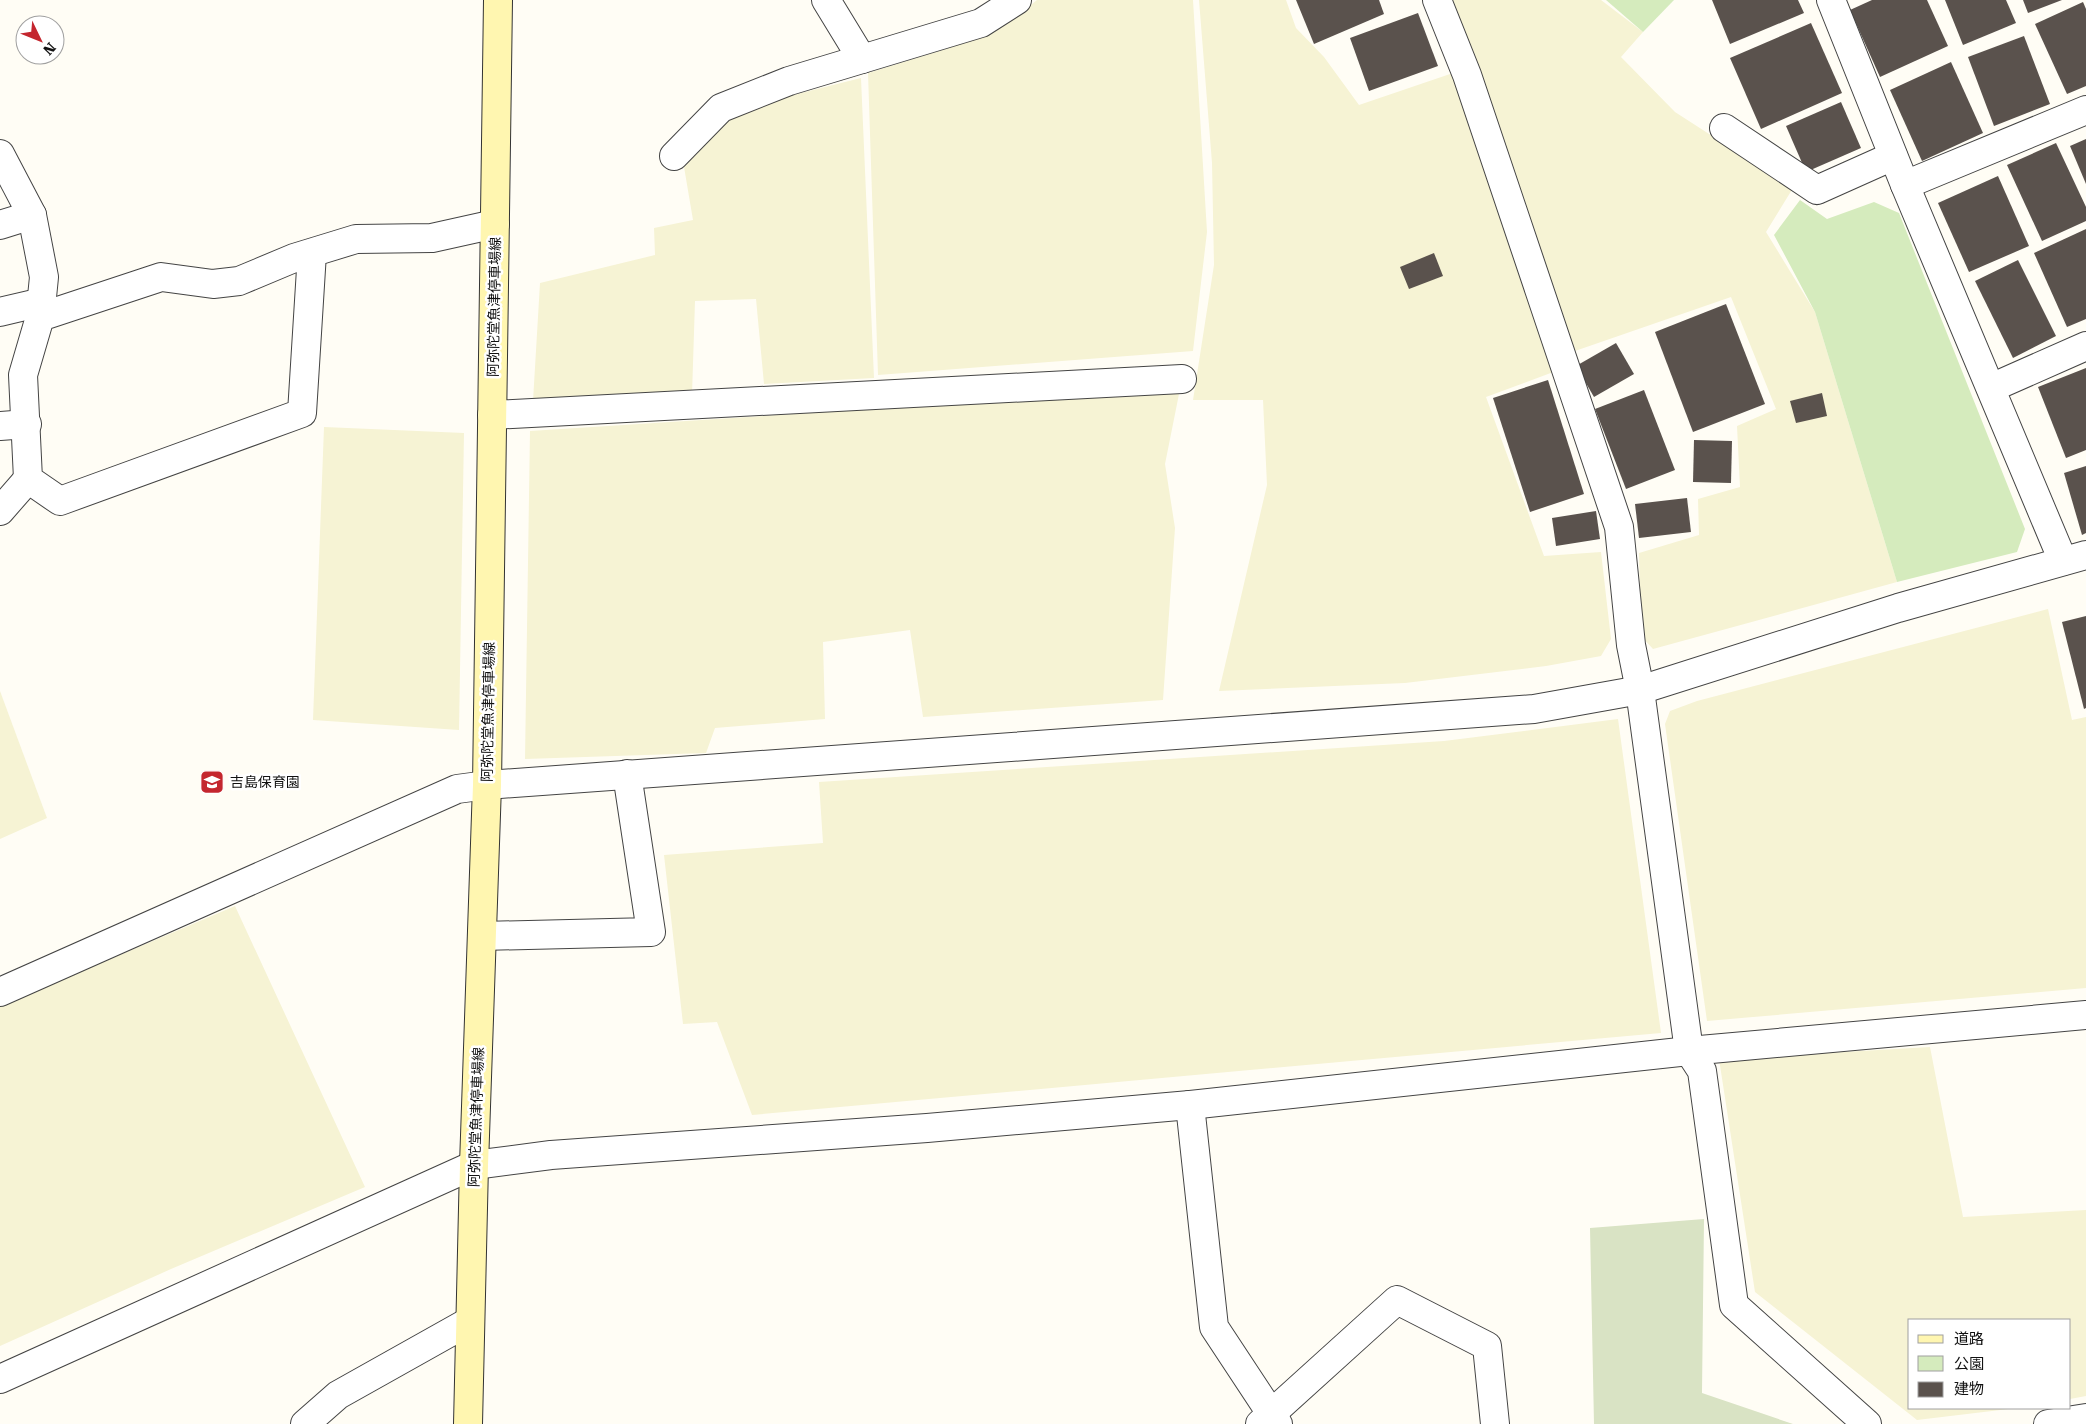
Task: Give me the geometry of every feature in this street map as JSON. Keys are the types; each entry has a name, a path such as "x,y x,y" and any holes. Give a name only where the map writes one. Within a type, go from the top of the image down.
{"main road":[{"name":"阿弥陀堂魚津停車場線","path":"468,1424 474,1165 488,784 498,0"}],"street":[{"path":"826,0 862,59"},
{"path":"674,156 721,108 789,81 981,23 1017,0"},
{"path":"1437,0 1467,75 1619,526 1631,645 1640,690 1689,1051 1702,1071 1734,1305 1855,1419"},
{"path":"0,992 457,789 488,784 1534,709 1640,690 1898,608 2075,558 1991,388 1893,156 1831,0"},
{"path":"1905,185 2086,110"},
{"path":"1724,128 1817,190 1893,156"},
{"path":"0,154 32,215 44,277 41,310 23,375 27,424 28,479 0,511"},
{"path":"0,225 32,215"},
{"path":"0,312 41,310 161,277 213,284 239,281 312,253 356,239 432,238 495,224"},
{"path":"28,479 60,501 302,413 312,253"},
{"path":"1991,388 2086,346"},
{"path":"492,415 1182,379"},
{"path":"0,426 27,424"},
{"path":"482,936 651,932 627,774"},
{"path":"0,1379 474,1165 551,1155 927,1128 1190,1105 1689,1051 2086,1015"},
{"path":"1190,1105 1214,1327 1270,1420 1397,1300 1487,1346 1495,1424"},
{"path":"305,1424 338,1395 470,1321"},
{"path":"2048,1424 2086,1418"}],"shaded area":[{"path":"1037,0 1193,0 1207,232 1193,351 878,375 868,73 952,47 1014,19"},
{"path":"1199,0 1286,0 1296,28 1324,57 1359,105 1453,73 1556,371 1486,397 1544,556 1601,552 1611,639 1601,656 1546,666 1405,683 1219,691 1267,485 1263,400 1193,400 1214,265 1212,163"},
{"path":"1450,0 1601,0 1643,32 1621,57 1675,112 1793,188 1766,232 1815,312 1897,582 1653,649 1641,636 1639,553 1699,535 1698,499 1740,487 1737,426 1776,409 1731,297 1575,351"},
{"path":"861,78 874,378 764,384 756,299 695,301 692,395 533,401 540,283 655,255 654,228 693,220 683,161 727,120 793,95"},
{"path":"1180,389 1165,464 1175,528 1163,700 923,717 910,630 823,642 825,719 715,728 706,753 525,759 530,431"},
{"path":"324,427 464,433 459,730 313,720"},
{"path":"2048,609 2072,720 2086,717 2086,988 1707,1021 1665,724 1670,711 1697,701"},
{"path":"0,691 47,818 0,839"},
{"path":"1618,719 1661,1033 752,1115 717,1022 683,1024 664,855 823,843 819,782 1444,741"},
{"path":"235,906 365,1187 171,1269 0,1346 0,1006"},
{"path":"1930,1047 1963,1217 2086,1210 2086,1396 2071,1399 2071,1319 1908,1319 1908,1409 2009,1409 1917,1420 1755,1292 1719,1059"}],"green space":[{"path":"1606,0 1674,0 1643,32"},
{"path":"1800,200 1827,219 1874,202 1899,213 2025,529 2017,552 1897,582 1815,312 1774,235"},
{"path":"1704,1219 1702,1393 1793,1424 1594,1424 1590,1228"}],"building":[{"path":"1296,0 1379,0 1384,14 1314,44"},
{"path":"1712,0 1798,0 1804,13 1730,44"},
{"path":"1872,0 1927,0 1948,46 1880,77 1850,10"},
{"path":"1945,0 2006,0 2016,23 1963,45"},
{"path":"2023,0 2062,0 2028,13"},
{"path":"2083,2 2086,9 2086,86 2067,94 2035,24"},
{"path":"1418,13 1438,66 1369,91 1350,38"},
{"path":"1811,23 1842,93 1761,129 1730,58"},
{"path":"2024,36 2050,104 1994,126 1968,57"},
{"path":"1951,62 1983,133 1922,161 1890,90"},
{"path":"1841,102 1861,148 1806,172 1786,126"},
{"path":"2086,139 2086,184 2070,146"},
{"path":"2056,143 2086,207 2086,221 2042,241 2007,165"},
{"path":"1998,176 2029,246 1969,272 1938,203"},
{"path":"2086,229 2086,319 2067,327 2034,253"},
{"path":"1434,253 1443,276 1409,289 1400,267"},
{"path":"2018,260 2056,336 2013,358 1975,281"},
{"path":"1726,304 1765,404 1693,432 1655,332"},
{"path":"1616,343 1634,374 1594,397 1576,366"},
{"path":"2086,368 2086,450 2066,458 2038,387"},
{"path":"1548,380 1584,494 1530,512 1493,398"},
{"path":"1644,390 1675,470 1626,489 1595,409"},
{"path":"1822,393 1827,416 1796,423 1790,401"},
{"path":"1694,440 1732,441 1731,483 1693,482"},
{"path":"2086,466 2086,533 2082,535 2064,473"},
{"path":"1687,498 1691,532 1639,538 1635,504"},
{"path":"1596,511 1600,539 1556,546 1552,518"},
{"path":"2086,616 2086,708 2084,709 2062,622"}],"place":[{"name":"吉島保育園","path":"212,782"}]}
